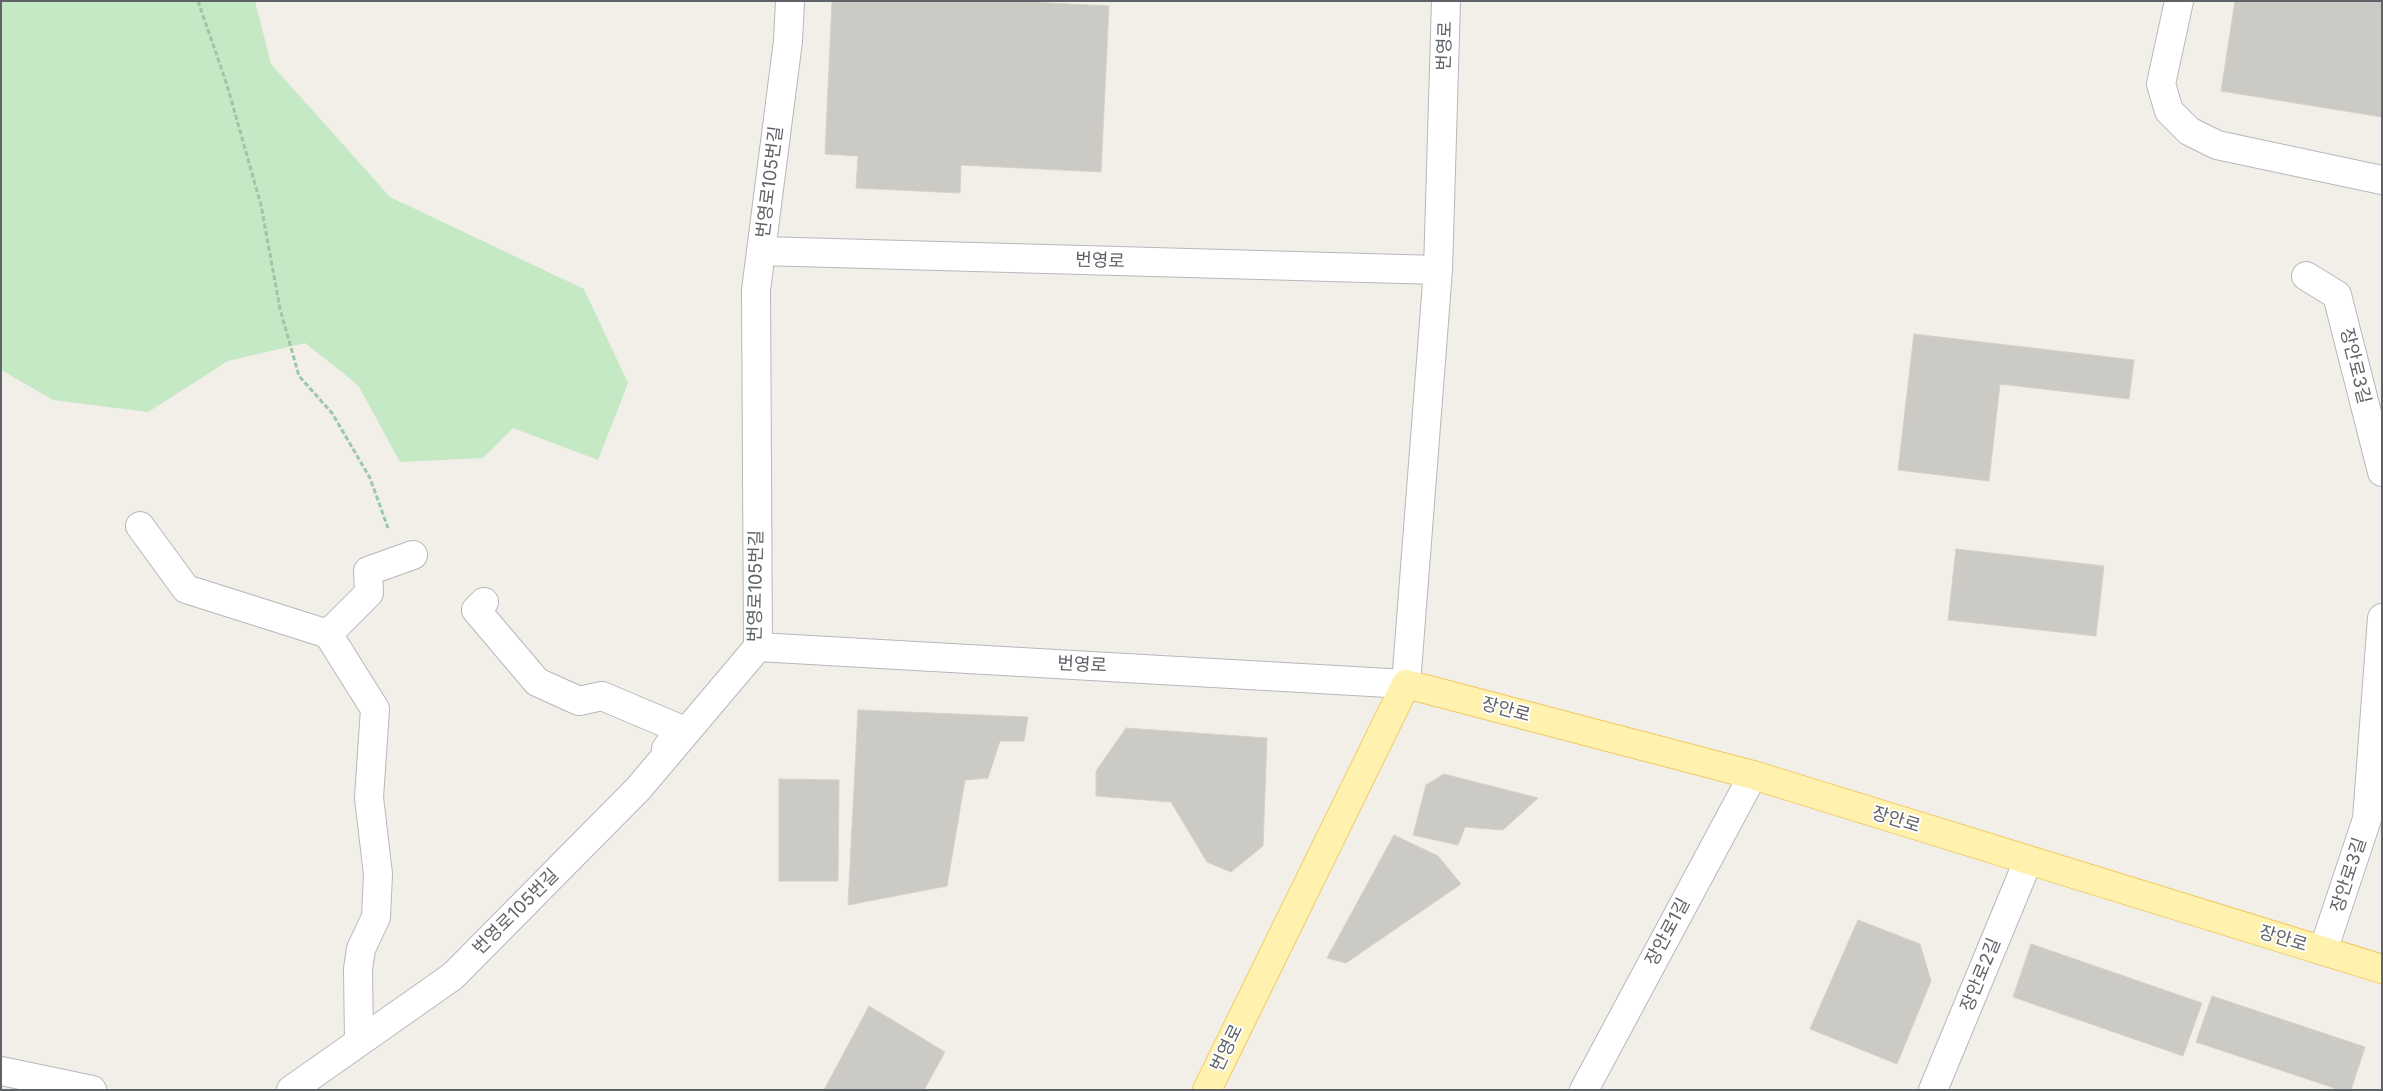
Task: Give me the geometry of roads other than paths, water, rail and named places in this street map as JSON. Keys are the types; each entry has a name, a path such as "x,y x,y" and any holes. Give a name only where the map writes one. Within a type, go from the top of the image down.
{"main road":[{"name":"장안로","path":"1406,684 1753,775 2382,969"},
{"name":"번영로","path":"1206,1090 1406,684"}],"street":[{"name":"번영로105번길","path":"291,1090 453,976 638,789 758,647 756,290 788,41 790,1"},
{"name":"번영로","path":"758,647 1406,684 1438,270 1446,1"},
{"path":"2179,1 2161,84 2169,110 2189,131 2217,145 2382,180"},
{"name":"번영로","path":"761,251 1438,270"},
{"name":"장안로3길","path":"2306,276 2337,295 2382,472"},
{"path":"140,526 186,589 328,634 375,709 369,798 378,874 376,916 361,949 358,969 359,1042"},
{"path":"328,634 369,593 368,571 406,557"},
{"path":"484,602 476,610 537,682 579,701 602,696 680,729 638,789"},
{"name":"장안로3길","path":"2323,951 2367,819 2382,618"},
{"name":"장안로1길","path":"1590,1088 1753,775"},
{"name":"장안로2길","path":"1933,1090 2028,861"},
{"path":"1,1071 92,1090"}]}
